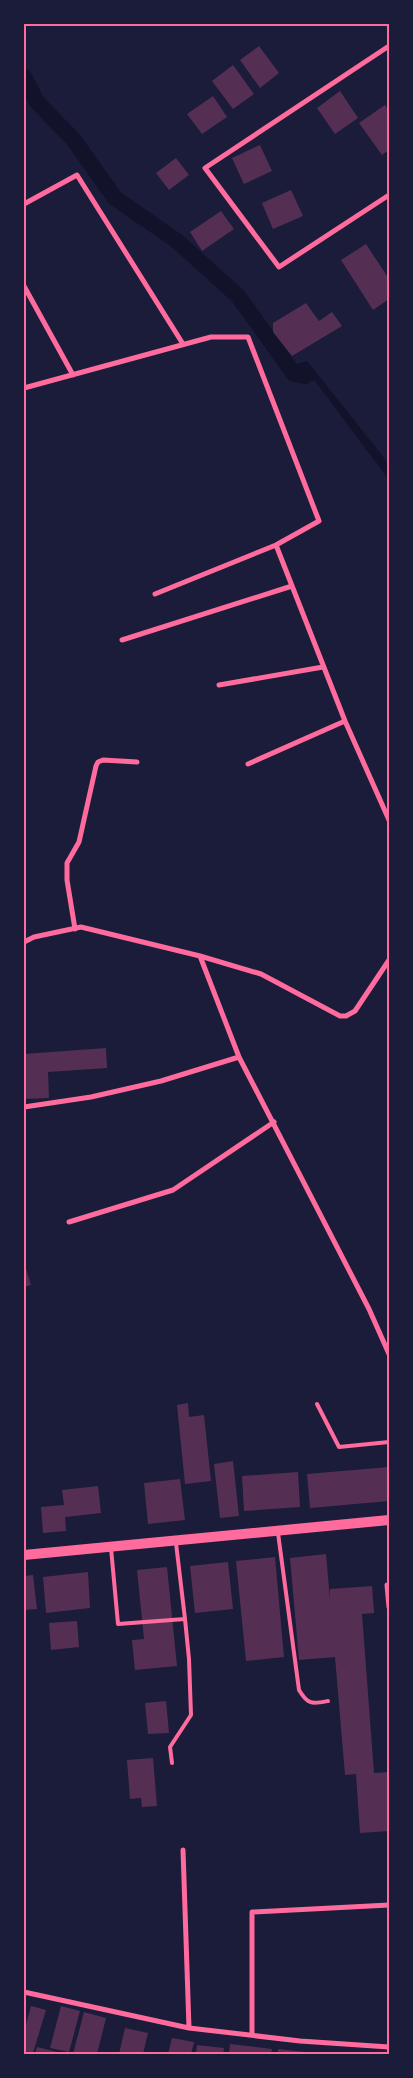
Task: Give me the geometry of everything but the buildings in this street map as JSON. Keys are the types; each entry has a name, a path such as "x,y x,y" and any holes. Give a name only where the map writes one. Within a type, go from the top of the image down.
{"main road":[{"path":"24,1555 389,1520"}],"street":[{"path":"389,46 205,168 278,267 389,195"},
{"path":"24,204 76,175 184,344"},
{"path":"24,286 72,375"},
{"path":"24,388 211,337 248,337 319,520 276,545 155,594"},
{"path":"276,545 344,721 389,820"},
{"path":"122,640 292,586"},
{"path":"219,685 323,667"},
{"path":"248,764 344,721"},
{"path":"75,928 67,880 67,864 79,842 96,766 98,762 103,760 137,762"},
{"path":"24,942 34,937 80,928 200,956 261,974 332,1013 346,1016 355,1011 365,998 389,960"},
{"path":"200,956 239,1057 369,1309 389,1354"},
{"path":"24,1107 91,1097 161,1081 239,1057"},
{"path":"69,1222 173,1190 274,1122"},
{"path":"389,1585 387,1585 389,1607"},
{"path":"183,1850 189,2028"},
{"path":"252,2035 252,1912 389,1905"},
{"path":"24,1992 189,2028 389,2047"}],"lane":[{"path":"317,1404 339,1447 389,1442"},
{"path":"278,1530 299,1690 306,1701 313,1703 328,1702"},
{"path":"172,1762 170,1747 191,1715 189,1658 176,1540"},
{"path":"111,1547 118,1624 185,1619"}],"shaded area":[{"path":"307,361 389,464 389,480 315,381 289,380 282,369"}],"waterway":[{"path":"24,77 37,102 73,139 115,198 177,241 238,296 294,374 305,376"}]}
